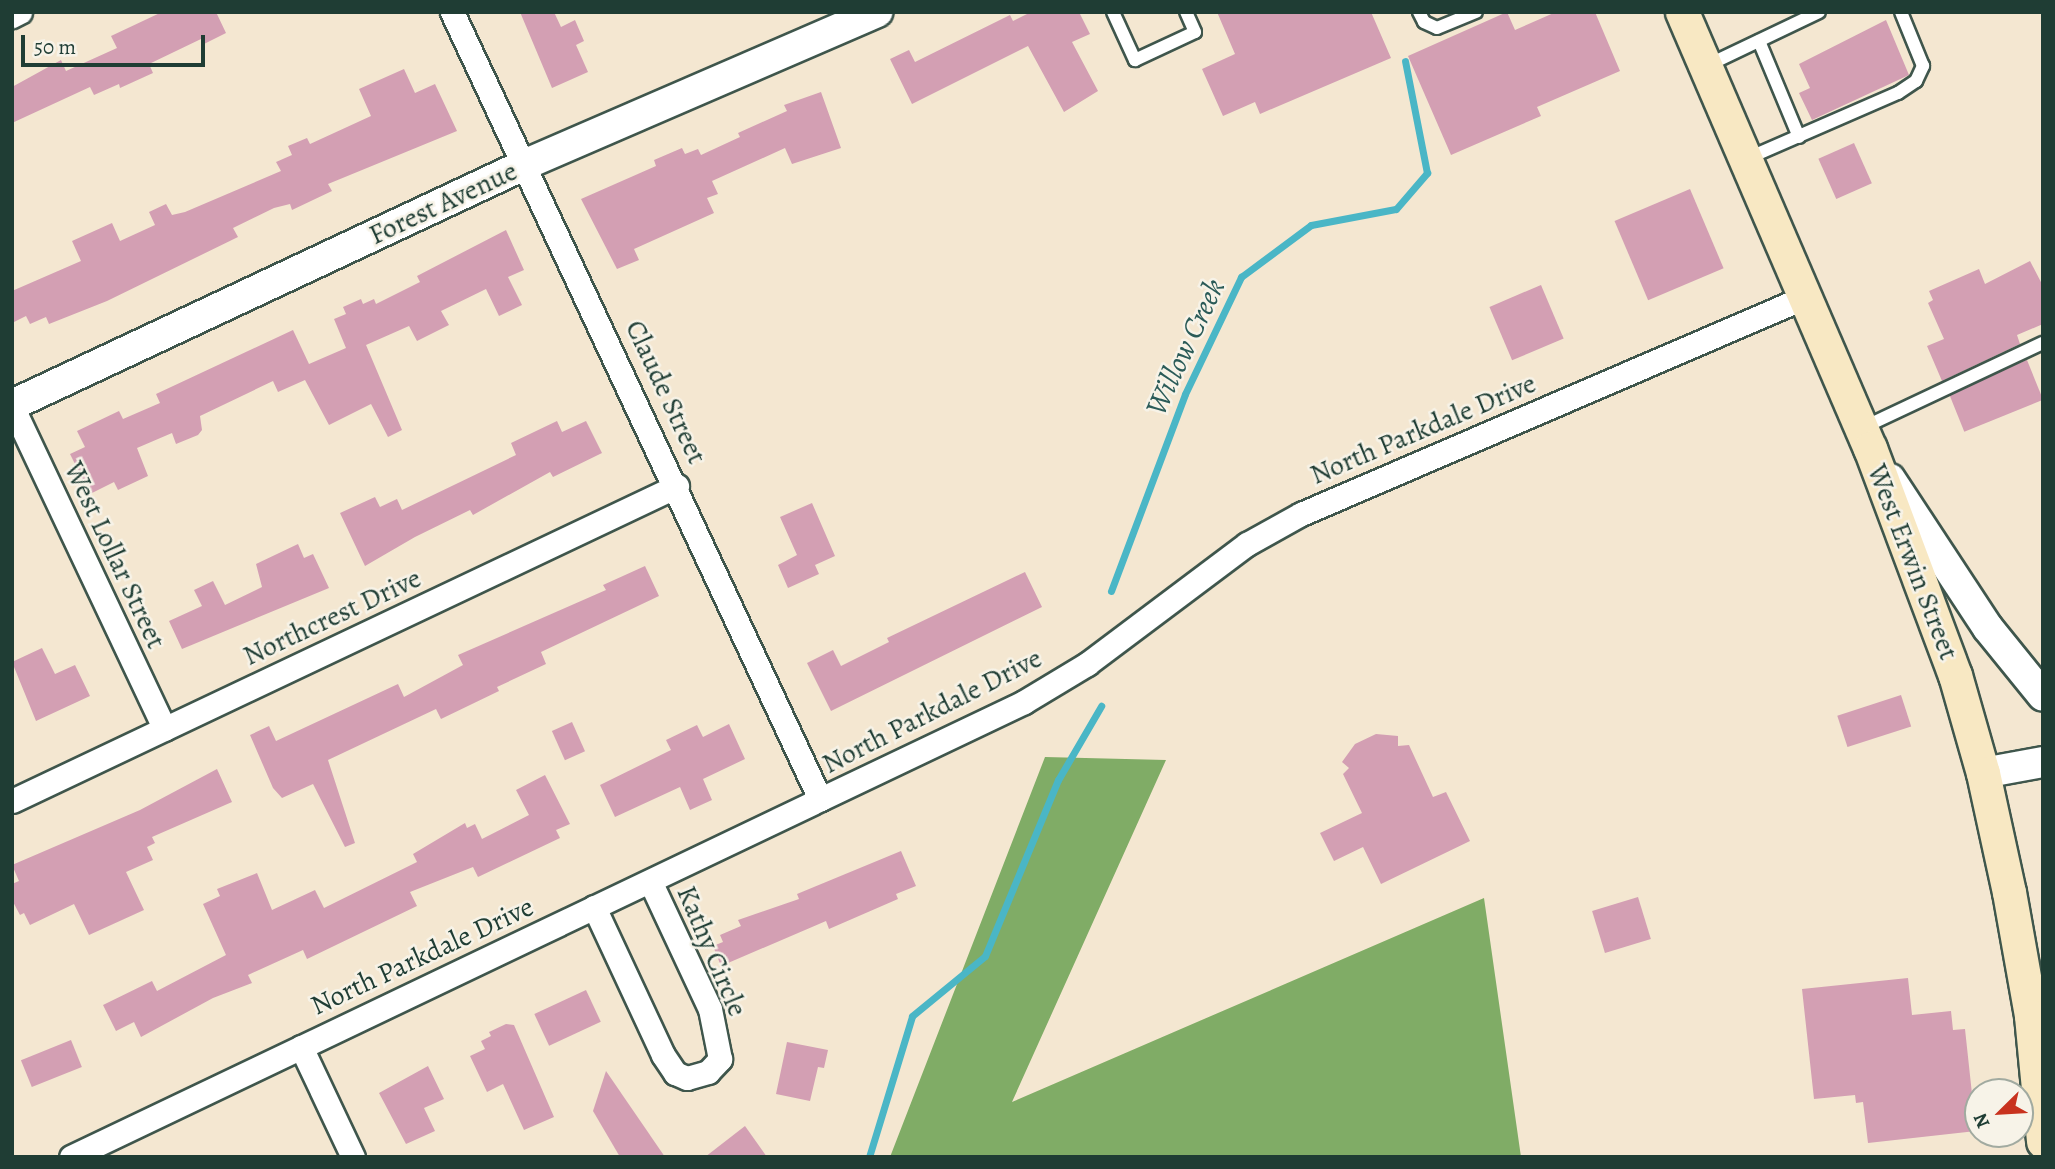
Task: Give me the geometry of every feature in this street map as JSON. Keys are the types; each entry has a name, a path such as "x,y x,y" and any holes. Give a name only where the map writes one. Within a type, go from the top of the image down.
{"main road":[{"name":"West Erwin Street","path":"1682,12 1866,438 1943,640 1983,773 2031,1016 2043,1141"}],"street":[{"path":"12,16 20,12"},
{"name":"Claude Street","path":"452,12 677,486 821,799"},
{"name":"Forest Avenue","path":"12,405 526,164 878,12"},
{"name":"North Parkdale Drive","path":"71,1157 1024,702 1087,663 1247,544 1301,514 1805,297"},
{"name":"West Lollar Street","path":"12,405 165,729"},
{"path":"1866,438 1988,628 2043,696"},
{"name":"Northcrest Drive","path":"12,801 677,486"},
{"path":"1983,773 2043,762"},
{"name":"Kathy Circle","path":"594,907 663,1055 675,1073 687,1078 708,1072 720,1059 710,1009 650,881"},
{"path":"301,1047 353,1157"}],"lane":[{"path":"1114,12 1135,60 1195,32 1186,12"},
{"path":"1419,12 1424,22 1437,27 1476,12"},
{"path":"1706,66 1819,12"},
{"path":"1746,159 1916,80 1923,66 1900,12"},
{"path":"1759,41 1798,136"},
{"path":"1866,438 2043,343"}],"green space":[{"path":"1045,757 1166,760 1012,1102 1484,898 1521,1157 890,1157"}],"building":[{"path":"162,12 216,12 226,33 204,44 201,39 149,64 153,73 120,88 119,84 94,95 90,87 12,123 12,87 61,60 66,71 117,48 111,36"},
{"path":"520,12 554,12 561,27 575,20 584,41 576,45 588,72 552,88"},
{"path":"1031,12 1079,12 1090,34 1072,42 1098,91 1064,112 1028,46 912,104 890,59 909,50 915,62 1010,15 1013,21"},
{"path":"1217,12 1371,12 1391,58 1260,114 1255,102 1223,116 1202,69 1235,54"},
{"path":"1507,12 1515,30 1556,12 1595,12 1620,71 1537,107 1541,116 1451,155 1408,56"},
{"path":"1886,20 1909,75 1812,120 1799,93 1810,88 1799,64"},
{"path":"404,69 415,93 435,84 457,131 328,184 332,191 292,210 290,204 274,208 233,228 238,237 107,301 49,324 46,317 30,324 26,316 12,323 12,291 81,261 72,241 112,223 120,241 155,225 149,212 166,204 172,215 185,212 281,171 276,162 292,155 288,146 307,138 310,144 371,116 359,89"},
{"path":"821,92 841,148 792,164 785,148 712,181 718,194 707,198 714,213 634,249 639,260 617,269 581,199 656,166 654,160 682,148 685,154 698,149 701,155 740,137 738,133 787,111 784,105"},
{"path":"1854,143 1872,183 1836,199 1818,159"},
{"path":"1690,189 1724,268 1648,300 1615,221"},
{"path":"506,230 524,270 508,277 522,305 499,316 486,289 441,311 449,325 417,341 409,326 366,345 402,430 388,437 371,404 329,425 305,380 278,392 273,381 200,416 202,430 198,435 176,444 172,433 137,448 148,476 118,490 114,482 90,494 70,454 85,447 77,431 119,411 123,419 160,403 156,394 293,330 309,364 346,348 334,319 346,314 343,307 361,299 363,304 374,299 376,304 420,282 417,276"},
{"path":"2030,261 2043,286 2043,324 2017,335 2020,344 1942,381 1927,346 1944,339 1928,303 1933,300 1929,291 1979,269 1985,284"},
{"path":"1541,285 1564,338 1512,360 1489,307"},
{"path":"2027,360 2043,400 1964,432 1948,392"},
{"path":"557,421 562,432 586,421 602,453 553,477 550,472 473,515 470,510 365,566 340,513 375,497 380,507 397,499 402,510 516,455 511,443"},
{"path":"812,503 835,556 815,565 819,574 788,588 778,565 797,555 780,517"},
{"path":"298,544 304,558 313,554 329,588 182,649 169,621 202,606 194,590 213,581 225,605 262,587 256,564"},
{"path":"645,566 659,596 541,652 546,664 497,687 499,691 441,719 436,709 328,760 355,843 345,847 313,784 282,798 273,788 250,735 269,726 276,741 398,684 404,697 463,665 458,655 606,590 603,585"},
{"path":"1025,572 1042,607 831,711 807,663 833,650 841,666 889,642 887,638"},
{"path":"42,648 55,674 75,665 90,696 36,721 12,662"},
{"path":"1901,695 1911,726 1847,747 1837,716"},
{"path":"572,722 585,751 565,760 552,731"},
{"path":"729,724 745,759 703,779 712,800 690,810 680,787 615,817 600,785 671,750 666,740 697,725 703,737"},
{"path":"1376,734 1398,736 1398,746 1409,745 1433,797 1446,792 1470,841 1381,884 1363,847 1334,861 1320,833 1362,813 1343,774 1349,768 1342,762 1355,744"},
{"path":"217,769 232,802 152,837 155,843 147,847 153,860 126,872 144,910 89,935 74,904 30,925 24,913 20,915 12,900 12,884 19,881 12,865 140,810"},
{"path":"545,775 570,824 556,830 560,838 478,877 473,867 410,892 417,906 307,959 303,950 248,975 252,983 213,998 141,1037 134,1022 116,1031 103,1005 152,981 157,991 226,955 203,904 220,896 217,889 257,873 272,910 315,890 324,908 417,862 413,854 465,823 467,828 475,824 482,839 529,815 516,790"},
{"path":"901,851 916,886 896,894 898,899 829,929 826,921 721,966 713,946 723,942 720,935 741,926 738,920 799,899 797,894"},
{"path":"1638,897 1651,939 1605,953 1592,911"},
{"path":"1908,978 1912,1015 1951,1011 1953,1030 1965,1029 1970,1078 1964,1078 1964,1132 1868,1143 1863,1102 1856,1103 1855,1095 1814,1099 1802,989"},
{"path":"586,990 601,1022 549,1046 534,1014"},
{"path":"506,1024 514,1025 554,1117 524,1130 503,1084 487,1092 470,1056 485,1049 481,1041 491,1036 489,1032"},
{"path":"71,1040 82,1067 32,1087 21,1060"},
{"path":"787,1042 828,1050 824,1068 818,1067 810,1101 776,1094"},
{"path":"428,1066 444,1099 424,1108 435,1131 406,1144 379,1093"},
{"path":"606,1071 665,1157 620,1157 593,1111"},
{"path":"745,1126 767,1157 705,1157"}],"waterway":[{"name":"Willow Creek","path":"1111,591 1185,394 1241,277 1311,225 1396,209 1427,173 1405,61"},
{"name":"Willow Creek","path":"869,1157 912,1016 985,956 1058,780 1101,706"}]}
